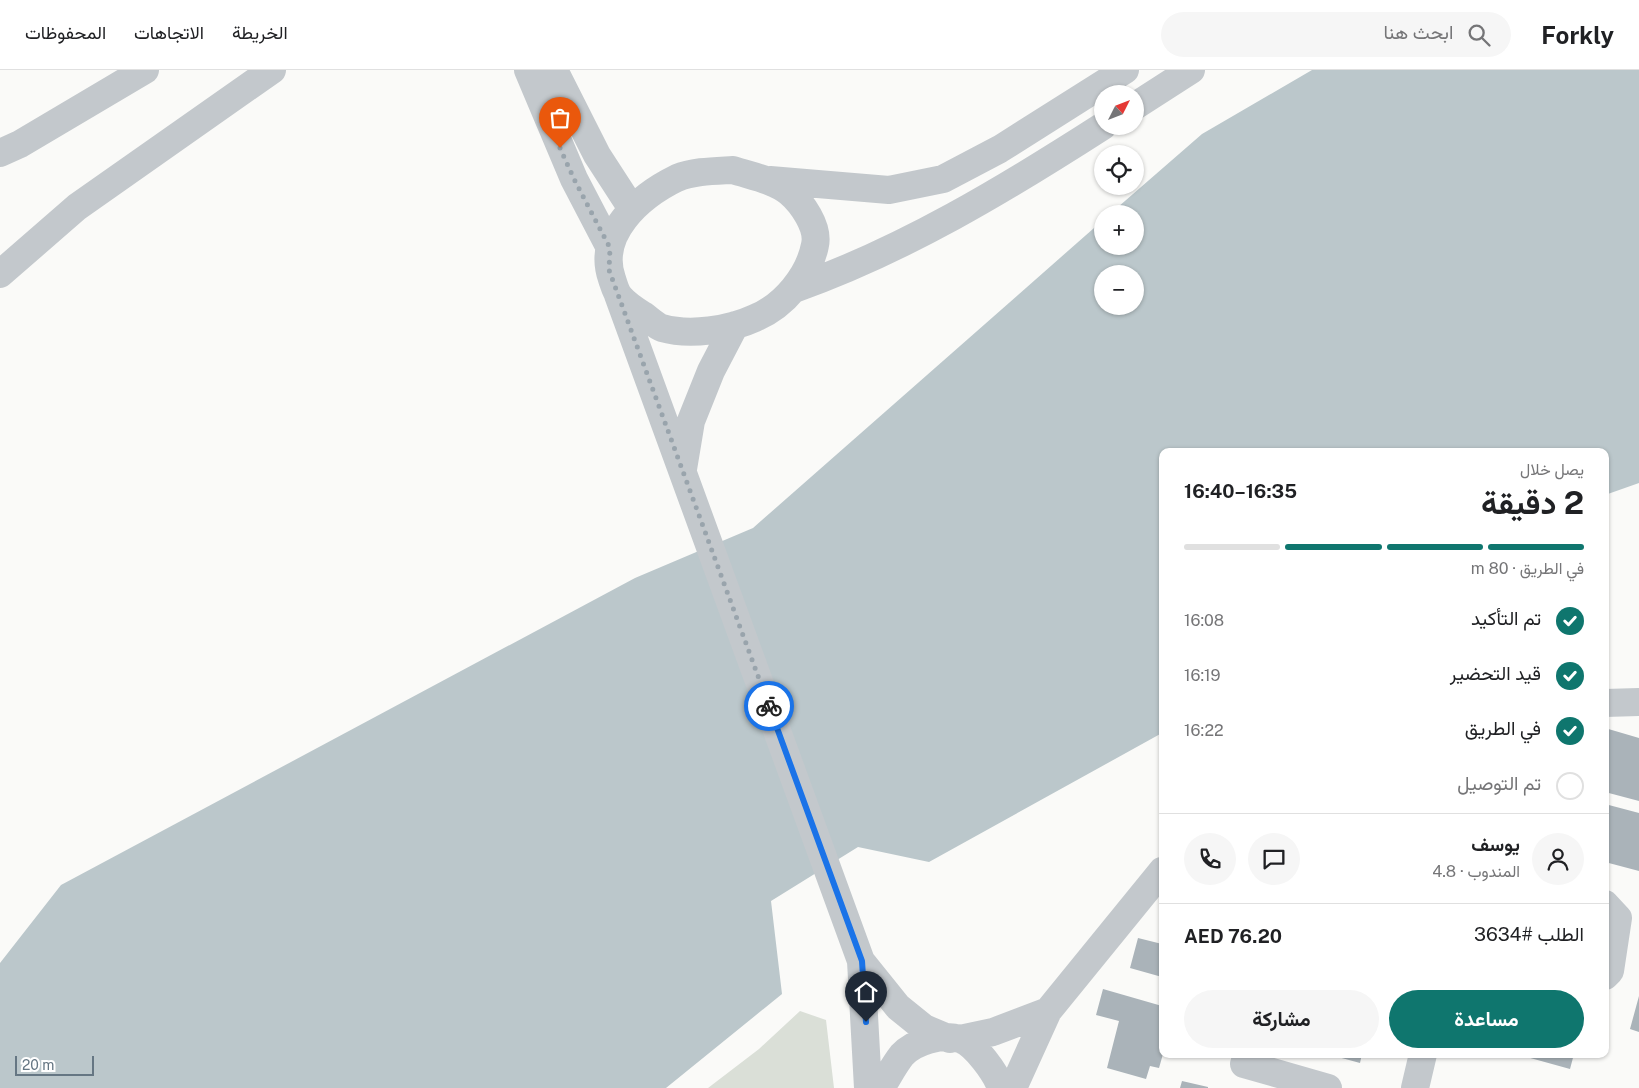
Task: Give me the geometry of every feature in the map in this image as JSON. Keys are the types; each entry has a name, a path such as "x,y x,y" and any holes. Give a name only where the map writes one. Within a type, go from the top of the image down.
{"street":[{"path":"0,152 20,144 145,70"},
{"path":"0,274 77,207 272,70"},
{"path":"528,70 574,179 610,248"},
{"path":"554,70 597,155 632,209"},
{"path":"765,180 889,190 943,179 1000,149 1124,70"},
{"path":"1144,100 1191,70"},
{"path":"794,289 822,279 939,226 1094,131"},
{"path":"618,296 661,327 682,331 716,329 756,318 776,306 794,289 804,273 815,244 814,229 804,209 788,192 765,180 733,170 705,172 679,178 653,192 632,209 615,230 610,248 609,270 618,296 862,961 868,1088"},
{"path":"683,471 691,421 711,371 734,325"},
{"path":"1609,703 1639,702"},
{"path":"1013,1088 1048,1011 1159,875"},
{"path":"1609,908 1618,918 1609,972"},
{"path":"862,961 898,1008 924,1028 955,1039 982,1056 998,1079 1001,1088"},
{"path":"881,1088 902,1055 914,1046 934,1038 955,1039 993,1032 1048,1011"},
{"path":"1246,1058 1244,1064 1328,1088"},
{"path":"1414,1088 1422,1058"}],"shaded area":[{"path":"1312,70 1639,70 1639,483 1609,494 1609,448 1159,448 1159,735 929,862 858,847 771,901 782,994 666,1088 0,1088 0,963 61,885 635,578 753,528 1094,228 1094,255 1144,255 1144,205 1120,205 1132,195 1144,195 1144,184 1202,134"},
{"path":"800,1011 826,1020 834,1088 708,1088 759,1049"}],"building":[{"path":"1609,729 1639,738 1639,801 1609,793"},
{"path":"1609,805 1639,813 1639,871 1609,863"},
{"path":"1138,938 1159,943 1159,976 1130,968"},
{"path":"1103,989 1159,1005 1159,1058 1162,1058 1159,1068 1150,1066 1146,1079 1107,1068 1119,1021 1096,1015"},
{"path":"1639,996 1639,1032 1630,1029"},
{"path":"1342,1058 1361,1058 1360,1063"},
{"path":"1530,1058 1573,1058 1570,1069"},
{"path":"1182,1081 1208,1087 1208,1088 1180,1088"}],"way so far":[{"path":"560,148 610,248 609,270 769,706"}],"route":[{"path":"769,706 862,961 866,1022"}]}
